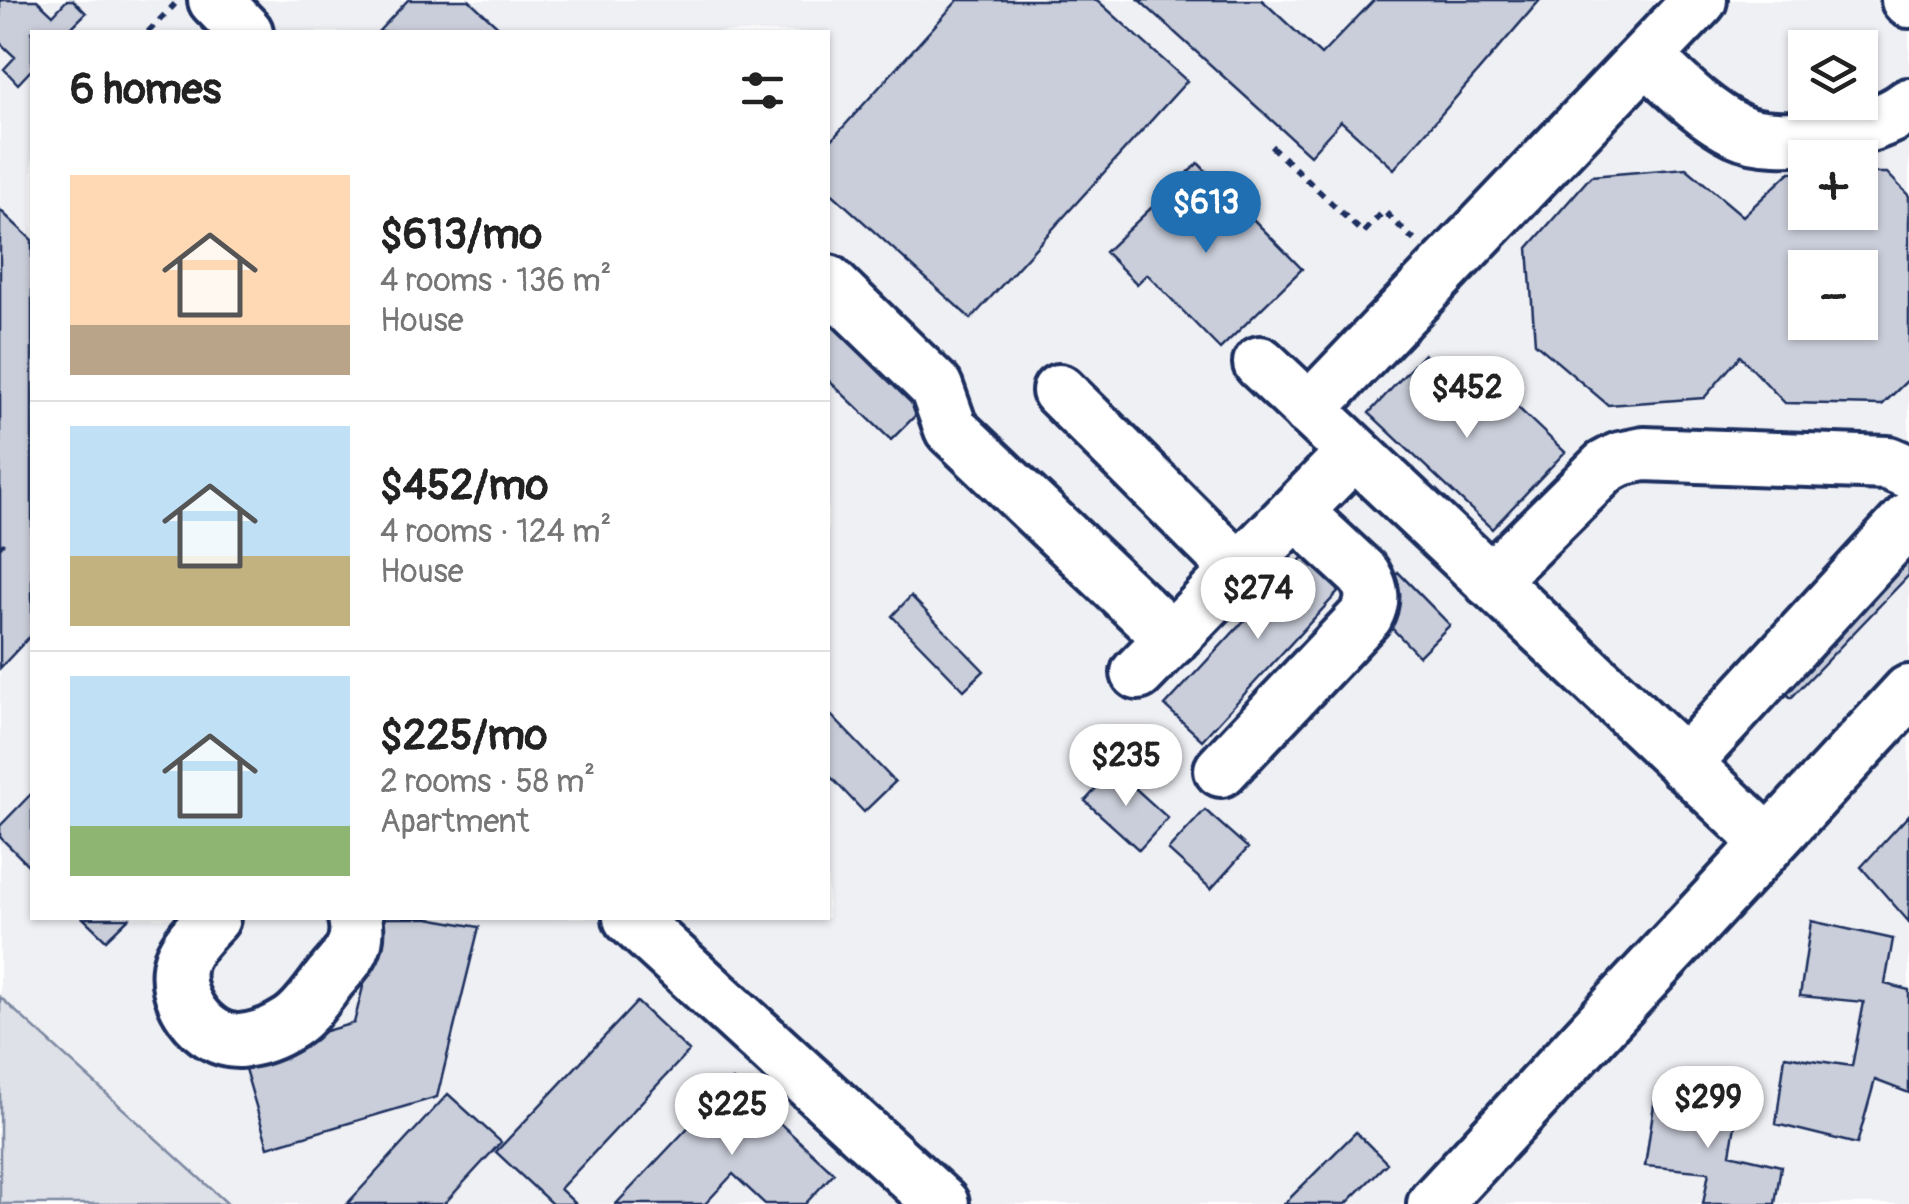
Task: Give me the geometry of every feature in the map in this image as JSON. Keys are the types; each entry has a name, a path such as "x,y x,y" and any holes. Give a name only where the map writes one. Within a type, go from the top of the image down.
{"street":[{"path":"215,0 244,30"},
{"path":"1309,410 1700,0"},
{"path":"1646,57 1700,107 1740,132 1787,138 1848,132 1909,105"},
{"path":"830,284 936,387 951,429 1155,656 1354,452"},
{"path":"1260,363 1769,843"},
{"path":"1058,391 1240,571"},
{"path":"1490,580 1605,467 1620,459 1644,454 1888,462 1909,472"},
{"path":"1222,770 1372,606 1370,585 1364,575 1296,512"},
{"path":"1684,764 1909,520"},
{"path":"1434,1204 1909,692"},
{"path":"211,920 180,962 180,985 185,1005 200,1023 220,1038 240,1041 266,1035 294,1021 354,950 356,920"},
{"path":"632,920 942,1204"}],"path":[{"path":"150,30 178,0"},
{"path":"1271,146 1363,233 1384,211 1418,243"}],"shaded area":[{"path":"0,0 1909,0 1909,1204 0,1204"},
{"path":"0,997 228,1204 0,1204"}],"building":[{"path":"0,0 37,0 53,15 67,0 73,0 86,13 69,30 30,30 30,71 18,84 4,69 15,57 0,43"},
{"path":"408,0 469,0 502,30 380,30"},
{"path":"958,0 1097,0 1187,81 971,319 830,192 830,142"},
{"path":"1139,0 1262,0 1321,55 1374,0 1540,0 1394,169 1341,121 1310,155"},
{"path":"1198,163 1302,269 1220,349 1147,274 1137,284 1105,252"},
{"path":"1686,168 1743,216 1788,174 1788,230 1878,230 1878,173 1887,173 1909,196 1909,379 1882,405 1785,403 1740,356 1704,398 1608,405 1535,343 1528,248 1591,176"},
{"path":"0,210 30,238 30,636 0,668 0,548 4,543 0,546"},
{"path":"830,315 925,406 891,440 830,382"},
{"path":"1424,354 1493,420 1511,401 1565,452 1492,529 1369,413"},
{"path":"1909,536 1909,575 1791,698 1771,679"},
{"path":"1315,544 1352,577 1202,740 1165,706"},
{"path":"1398,572 1450,625 1419,656 1379,615 1399,595 1387,583"},
{"path":"911,596 984,671 964,690 892,616"},
{"path":"830,714 895,782 864,812 830,776"},
{"path":"1114,769 1168,818 1139,850 1085,801"},
{"path":"30,795 30,867 0,837 0,826"},
{"path":"1205,810 1248,848 1211,889 1168,850"},
{"path":"1909,815 1909,922 1861,867"},
{"path":"85,920 127,920 106,940"},
{"path":"380,920 439,920 479,927 437,1097 268,1147 241,1055 354,1023"},
{"path":"1811,921 1893,939 1885,984 1909,990 1909,1093 1875,1080 1857,1144 1776,1124 1785,1056 1852,1066 1864,1002 1800,996"},
{"path":"637,1002 689,1051 560,1189 576,1204 552,1204 496,1152"},
{"path":"733,1080 834,1173 805,1204 765,1204 733,1174 705,1204 616,1204"},
{"path":"1656,1091 1738,1109 1730,1154 1781,1166 1775,1204 1703,1204 1709,1172 1645,1166"},
{"path":"448,1094 501,1142 444,1204 347,1204"},
{"path":"1356,1132 1387,1163 1346,1204 1284,1204"}]}
